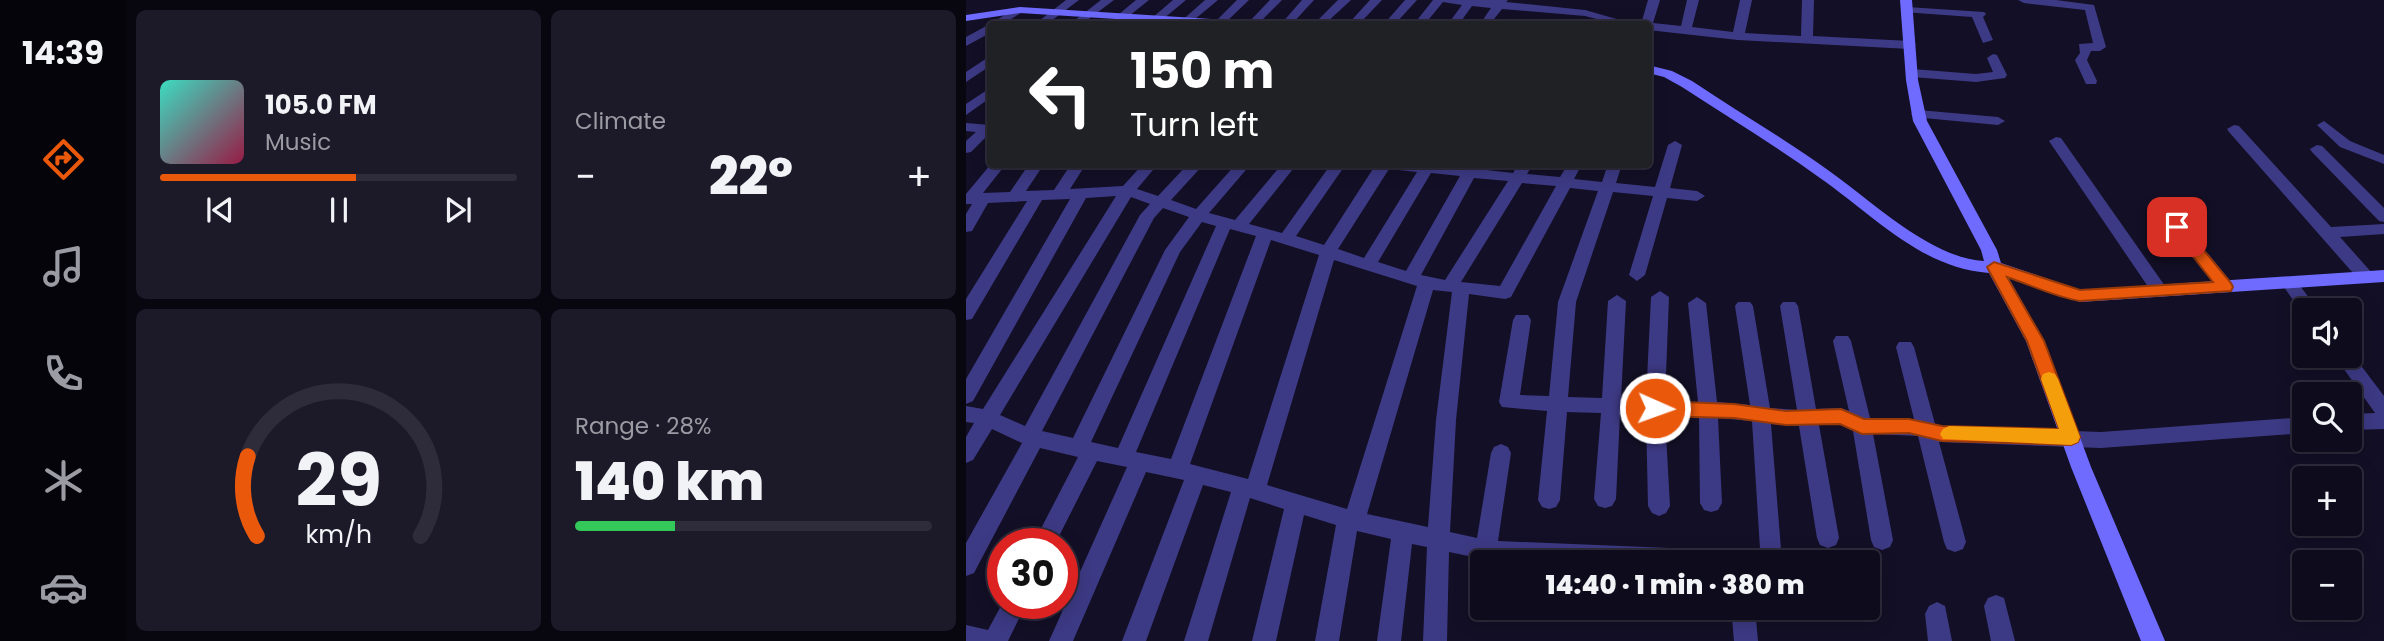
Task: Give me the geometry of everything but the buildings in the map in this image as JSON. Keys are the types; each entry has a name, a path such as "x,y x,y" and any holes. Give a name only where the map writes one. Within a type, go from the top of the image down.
{"street":[{"path":"1044,21 1073,0"},
{"path":"1080,21 1108,0"},
{"path":"1116,21 1143,0"},
{"path":"1155,21 1181,0"},
{"path":"1187,21 1212,0"},
{"path":"1222,21 1243,0"},
{"path":"1255,21 1276,0"},
{"path":"1289,21 1308,0"},
{"path":"1323,21 1345,0"},
{"path":"1356,21 1376,0"},
{"path":"1392,21 1411,0"},
{"path":"1422,21 1439,0"},
{"path":"1447,0 1501,3 1583,13 1611,21"},
{"path":"1576,21 1583,13 1587,0"},
{"path":"1649,21 1654,0"},
{"path":"1686,29 1693,0"},
{"path":"1738,36 1746,0"},
{"path":"1807,39 1808,0"},
{"path":"2024,0 2090,7 2100,47 2083,47 2086,52 2081,60 2091,81"},
{"path":"1455,21 1471,1"},
{"path":"1487,21 1501,3"},
{"path":"1987,40 1978,14 1907,5 1912,73 1919,114 1931,142 1989,250 1994,267 2035,341 2120,564 2153,641"},
{"path":"1001,21 1020,10"},
{"path":"966,18 1020,10 1123,16 1149,21"},
{"path":"1548,21 1554,10"},
{"path":"1652,25 1738,36 1910,46"},
{"path":"966,42 987,30"},
{"path":"1912,73 1976,78 2001,75 1993,58"},
{"path":"966,78 987,62"},
{"path":"1652,70 1687,83 1826,175 1904,236 1969,266 1994,267 2080,296 2384,276"},
{"path":"966,111 987,94"},
{"path":"1919,114 1998,121"},
{"path":"2324,125 2345,144 2384,157"},
{"path":"966,149 983,126"},
{"path":"2234,129 2366,277"},
{"path":"2363,136 2384,157"},
{"path":"2056,141 2159,290"},
{"path":"1637,275 1675,145"},
{"path":"2317,149 2384,217"},
{"path":"966,228 973,199 996,168"},
{"path":"1014,197 1034,168"},
{"path":"1059,194 1076,168"},
{"path":"966,454 1127,191 1147,168"},
{"path":"966,565 1148,215 1193,168"},
{"path":"1051,528 1173,250 1199,215 1240,168"},
{"path":"1061,641 1132,460 1231,225 1286,168"},
{"path":"1286,239 1336,168"},
{"path":"1196,641 1328,252 1382,168"},
{"path":"1368,265 1426,168"},
{"path":"1450,168 1521,171 1565,184 1697,196"},
{"path":"973,199 1127,191 1231,225 1419,280 1505,293 1573,168"},
{"path":"1549,500 1567,302 1614,168"},
{"path":"1327,641 1351,520 1419,280 1472,169"},
{"path":"1435,641 1438,540 1456,287 1521,171"},
{"path":"966,396 1081,193"},
{"path":"966,314 1037,195"},
{"path":"2177,227 2226,287"},
{"path":"2327,233 2384,229"},
{"path":"1134,641 1265,234"},
{"path":"2289,283 2300,298"},
{"path":"1659,506 1655,408 1660,297"},
{"path":"1605,499 1617,301"},
{"path":"1697,303 1708,410 1711,503"},
{"path":"1744,306 1761,415 1771,550"},
{"path":"1789,306 1828,538"},
{"path":"1522,320 1509,402 1708,410 1761,415 1841,416 1862,426 1909,426 1942,434 2101,440 2292,426"},
{"path":"1842,341 1862,426 1882,540"},
{"path":"1905,347 1955,542"},
{"path":"2353,368 2384,411"},
{"path":"966,414 988,418 1032,438 1187,472 1351,520 1486,550 1501,453"},
{"path":"2362,422 2384,421"},
{"path":"1264,641 1296,503"},
{"path":"1389,641 1404,532"},
{"path":"1996,606 2003,641"},
{"path":"1937,614 1940,641"},
{"path":"995,641 1006,619"},
{"path":"1744,620 1746,641"},
{"path":"966,637 986,641"}],"slow traffic":[{"path":"1949,434 2071,437 2049,379"}],"route":[{"path":"1655,408 1734,411 1786,418 1841,416 1862,426 1909,426 1942,434 2071,437 2035,341 1994,267 2080,296 2226,287 2177,227"}]}
